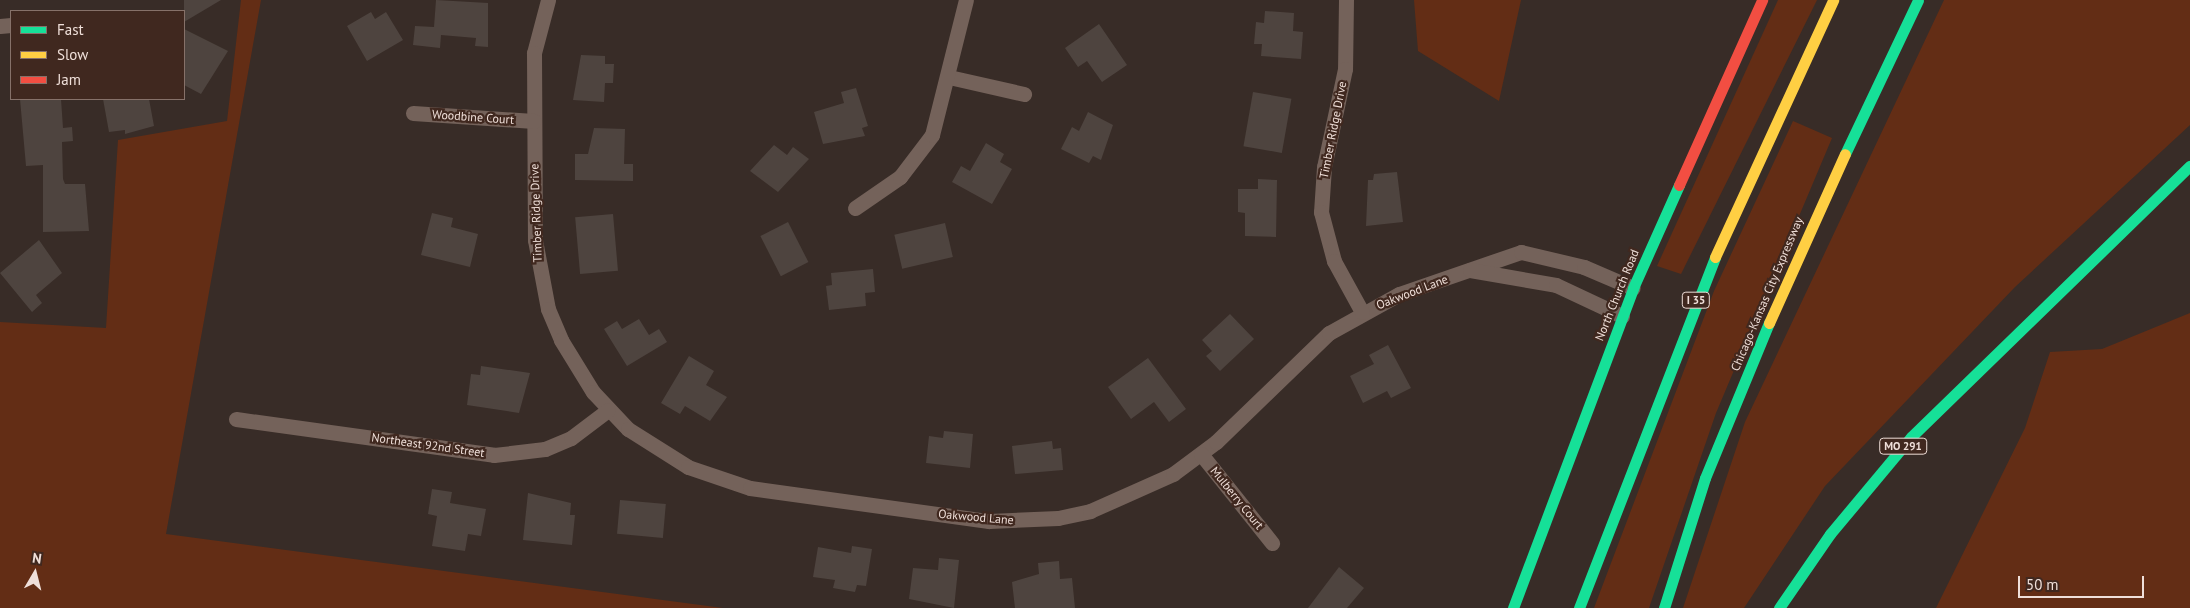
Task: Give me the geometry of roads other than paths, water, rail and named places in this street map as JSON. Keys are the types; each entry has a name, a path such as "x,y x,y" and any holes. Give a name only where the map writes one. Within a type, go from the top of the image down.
{"main road":[{"name":"North Church Road","path":"1513,608 1633,288 1762,0"},
{"name":"I 35","path":"1578,608 1700,289 1833,0"},
{"name":"Chicago-Kansas City Expressway","path":"1664,608 1705,478 1792,266 1918,0"},
{"name":"MO 291","path":"1779,608 1830,534 1911,437 2190,166"}],"street":[{"name":"Timber Ridge Drive","path":"548,0 534,53 535,240 548,309 574,364 608,410"},
{"path":"855,208 879,194 918,158 942,110 966,0"},
{"name":"Timber Ridge Drive","path":"1346,0 1345,69 1324,167 1321,212 1334,261 1362,312"},
{"path":"949,76 1024,94"},
{"name":"Woodbine Court","path":"413,113 534,121"},
{"name":"Oakwood Lane","path":"608,410 659,451 713,478 750,488 989,521 1058,518 1090,511 1150,487 1201,454 1300,357 1362,312 1522,252 1584,266 1633,288"},
{"path":"1470,270 1556,285 1622,316"},
{"name":"Northeast 92nd Street","path":"236,419 511,454 545,449 570,438 608,410"},
{"name":"Mulberry Court","path":"1201,454 1272,543"}]}
